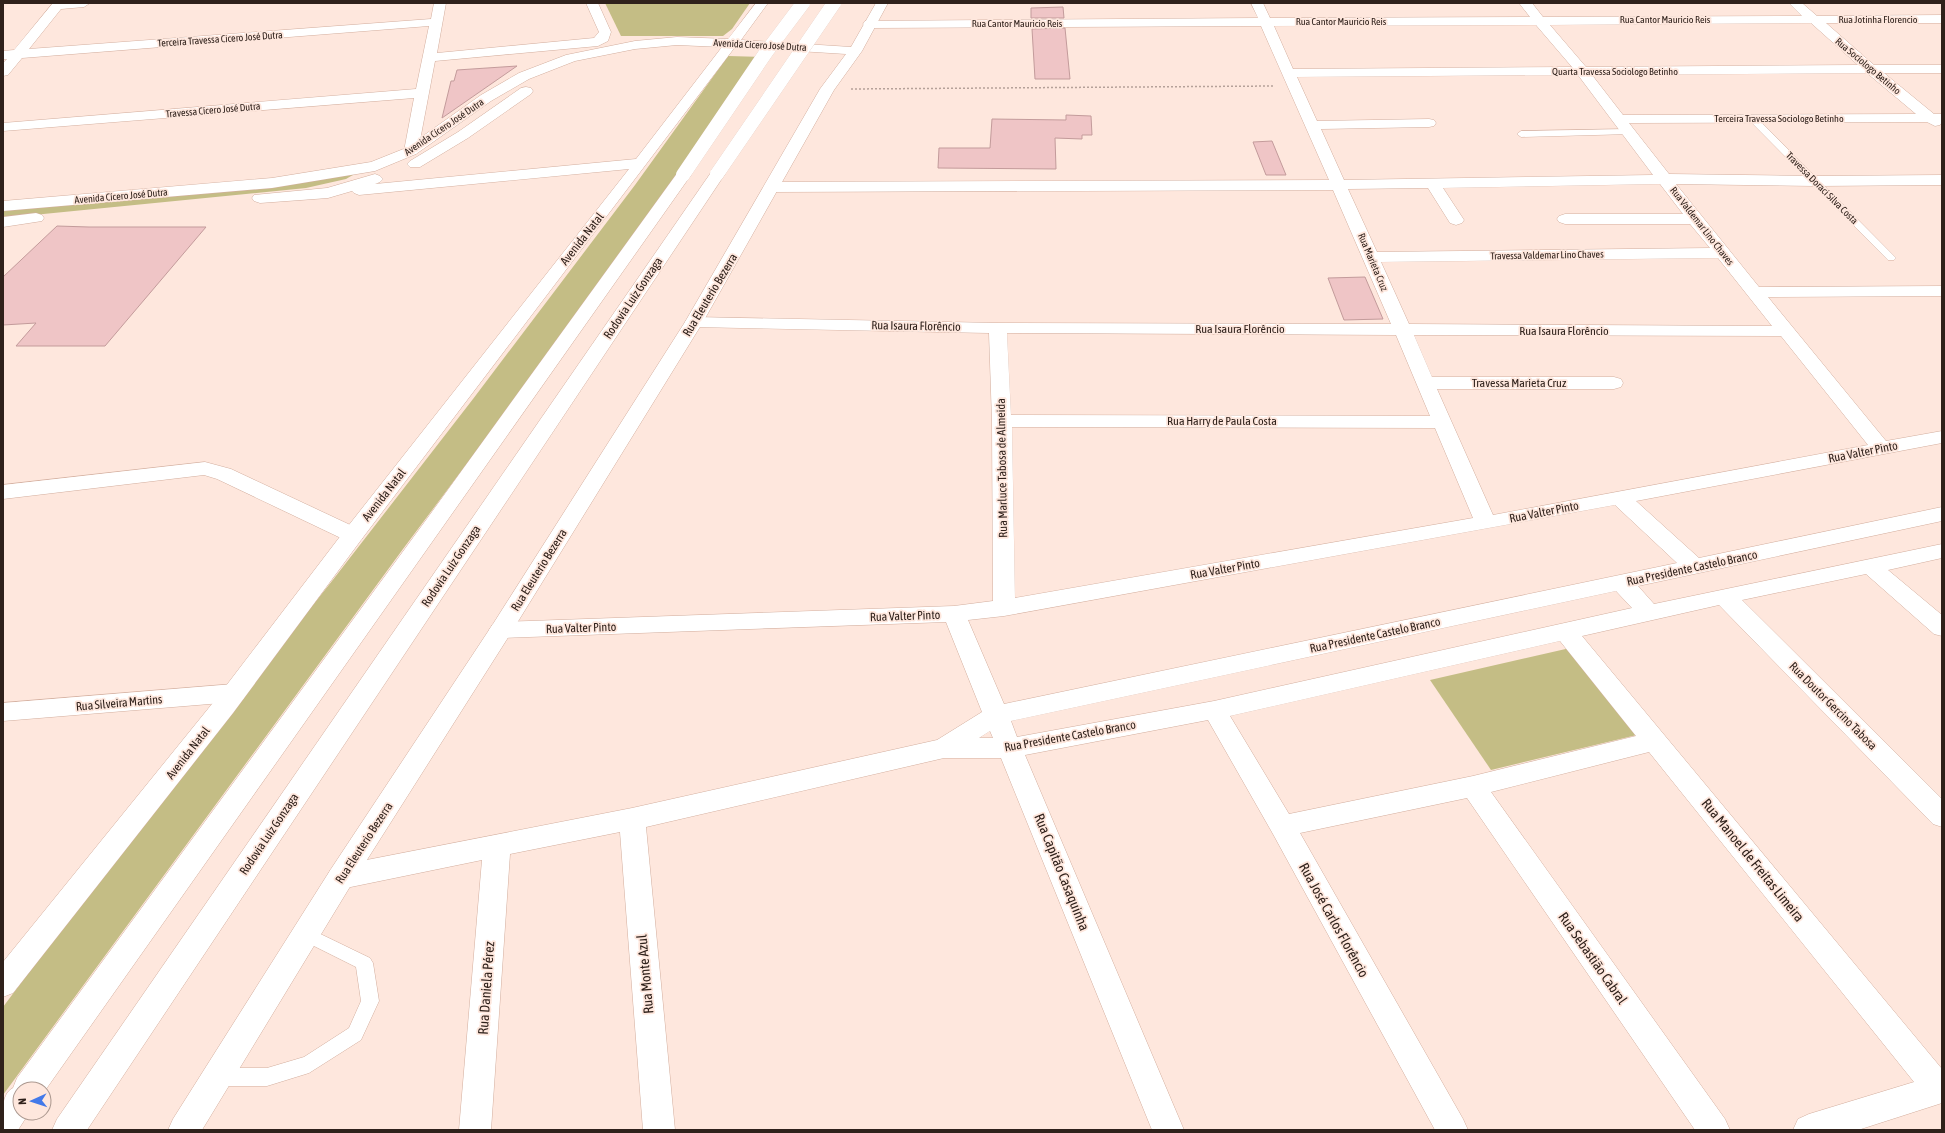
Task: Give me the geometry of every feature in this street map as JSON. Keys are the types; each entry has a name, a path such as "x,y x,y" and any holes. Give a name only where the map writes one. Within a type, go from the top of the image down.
{"main road":[{"path":"3,72 16,54 57,6 84,3"},
{"path":"412,151 440,3"},
{"path":"429,58 598,42 603,38 605,32 592,3"},
{"name":"Avenida Natal","path":"3,984 141,814 353,536 641,163 727,47 762,3"},
{"path":"34,1081 437,521 683,175 766,51 803,3"},
{"name":"Rodovia Luiz Gonzaga","path":"68,1130 834,3"},
{"name":"Rua Eleuterio Bezerra","path":"184,1130 306,934 501,630 694,322 827,89 851,56 882,3"},
{"name":"Rua Marieta Cruz","path":"1258,3 1311,125 1340,185 1424,383 1486,523"},
{"name":"Rua Valdemar Lino Chaves","path":"1525,3 1582,71 1695,219 1881,448"},
{"name":"Rua Sociologo Betinho","path":"1795,3 1870,69 1938,121"},
{"path":"1684,8 1696,19"},
{"path":"1452,9 1460,20"},
{"name":"Rua Cantor Mauricio Reis","path":"869,24 1814,19"},
{"name":"Rua Jotinha Florencio","path":"1814,19 1942,19"},
{"name":"Terceira Travessa Cicero José Dutra","path":"3,55 436,22"},
{"name":"Avenida Cícero José Dutra","path":"3,206 272,182 375,166 412,151 486,98 524,76 564,60 635,45 677,41 727,47 851,56"},
{"name":"Avenida Cícero José Dutra","path":"3,222 162,206 328,192 389,175 423,160 463,135 510,100 543,80 572,69 624,55 646,52 727,47"},
{"name":"Quarta Travessa Sociologo Betinho","path":"1292,79 1582,71 1942,69"},
{"name":"Travessa Cícero José Dutra","path":"3,127 423,93"},
{"name":"Terceira Travessa Sociologo Betinho","path":"1617,118 1752,118 1938,121"},
{"path":"1311,125 1428,123"},
{"path":"328,192 641,163"},
{"path":"772,187 1340,185 1665,179 1816,181 1942,180"},
{"path":"1434,184 1456,220"},
{"path":"49,217 58,202"},
{"path":"1565,219 1695,219"},
{"name":"Travessa Valdemar Lino Chaves","path":"1371,256 1724,253"},
{"path":"1754,292 1942,291"},
{"name":"Rua Isaura Florêncio","path":"694,322 998,328 1402,331 1787,331"},
{"name":"Rua Marluce Tabosa de Almeida","path":"998,328 1002,421 1004,608"},
{"name":"Travessa Marieta Cruz","path":"1424,383 1614,383"},
{"name":"Rua Harry de Paula Costa","path":"1002,421 1442,422"},
{"name":"Rua Valter Pinto","path":"501,630 954,614 1004,608 1486,523 1942,437"},
{"path":"3,492 205,468 224,474 353,536"},
{"path":"1619,498 1695,567"},
{"name":"Rua Presidente Castelo Branco","path":"944,748 996,715 1942,514"},
{"name":"Rua Presidente Castelo Branco","path":"944,748 1011,748 1214,710 1724,596 1942,551"},
{"path":"1869,566 1942,628"},
{"path":"1622,583 1649,613"},
{"name":"Rua Doutor Gercino Tabosa","path":"1724,596 1942,816"},
{"name":"Rua Capitão Casaquinha","path":"954,614 1011,748 1168,1130"},
{"name":"Rua Manoel de Freitas Limeira","path":"1566,632 1940,1088"},
{"name":"Rua Silveira Martins","path":"3,712 234,692"},
{"name":"Rua José Carlos Florêncio","path":"1214,710 1282,826 1452,1130"},
{"path":"1282,826 1473,786 1656,741"},
{"path":"342,877 632,818 944,748"},
{"name":"Rua Sebastião Cabral","path":"1473,786 1714,1130"},
{"name":"Rua Monte Azul","path":"632,818 659,1130"},
{"name":"Rua Daniela Pérez","path":"475,1130 497,846"},
{"path":"1809,1130 1940,1088"},
{"path":"3,1124 12,1111"}],"lane":[{"name":"Travessa Doraci Silva Costa","path":"1752,118 1891,258"},
{"path":"1521,134 1628,132"},
{"path":"217,1077 267,1077 309,1064 356,1034 370,1001 364,962 306,934"}],"path":[{"path":"827,89 1292,79"}],"shaded area":[{"path":"605,3 750,3 732,29 723,36 621,36"},
{"path":"728,56 766,57 683,175 403,549 3,1095 3,1007 164,792 332,581 473,399 635,185"},
{"path":"358,172 346,179 306,188 3,218 3,209"},
{"path":"1570,648 1641,734 1491,770 1430,680"}],"building":[{"path":"1063,7 1064,18 1031,18 1031,8"},
{"path":"1065,28 1070,79 1035,79 1032,29"},
{"path":"517,66 442,118 451,81 454,81 457,70"},
{"path":"1066,115 1091,116 1092,135 1082,135 1082,139 1055,138 1056,169 938,168 939,148 990,148 992,119 1066,120"},
{"path":"1272,141 1286,175 1266,175 1253,142"},
{"path":"57,226 206,227 105,346 16,346 36,323 3,325 3,277"},
{"path":"1365,277 1383,319 1344,320 1328,278"}]}
